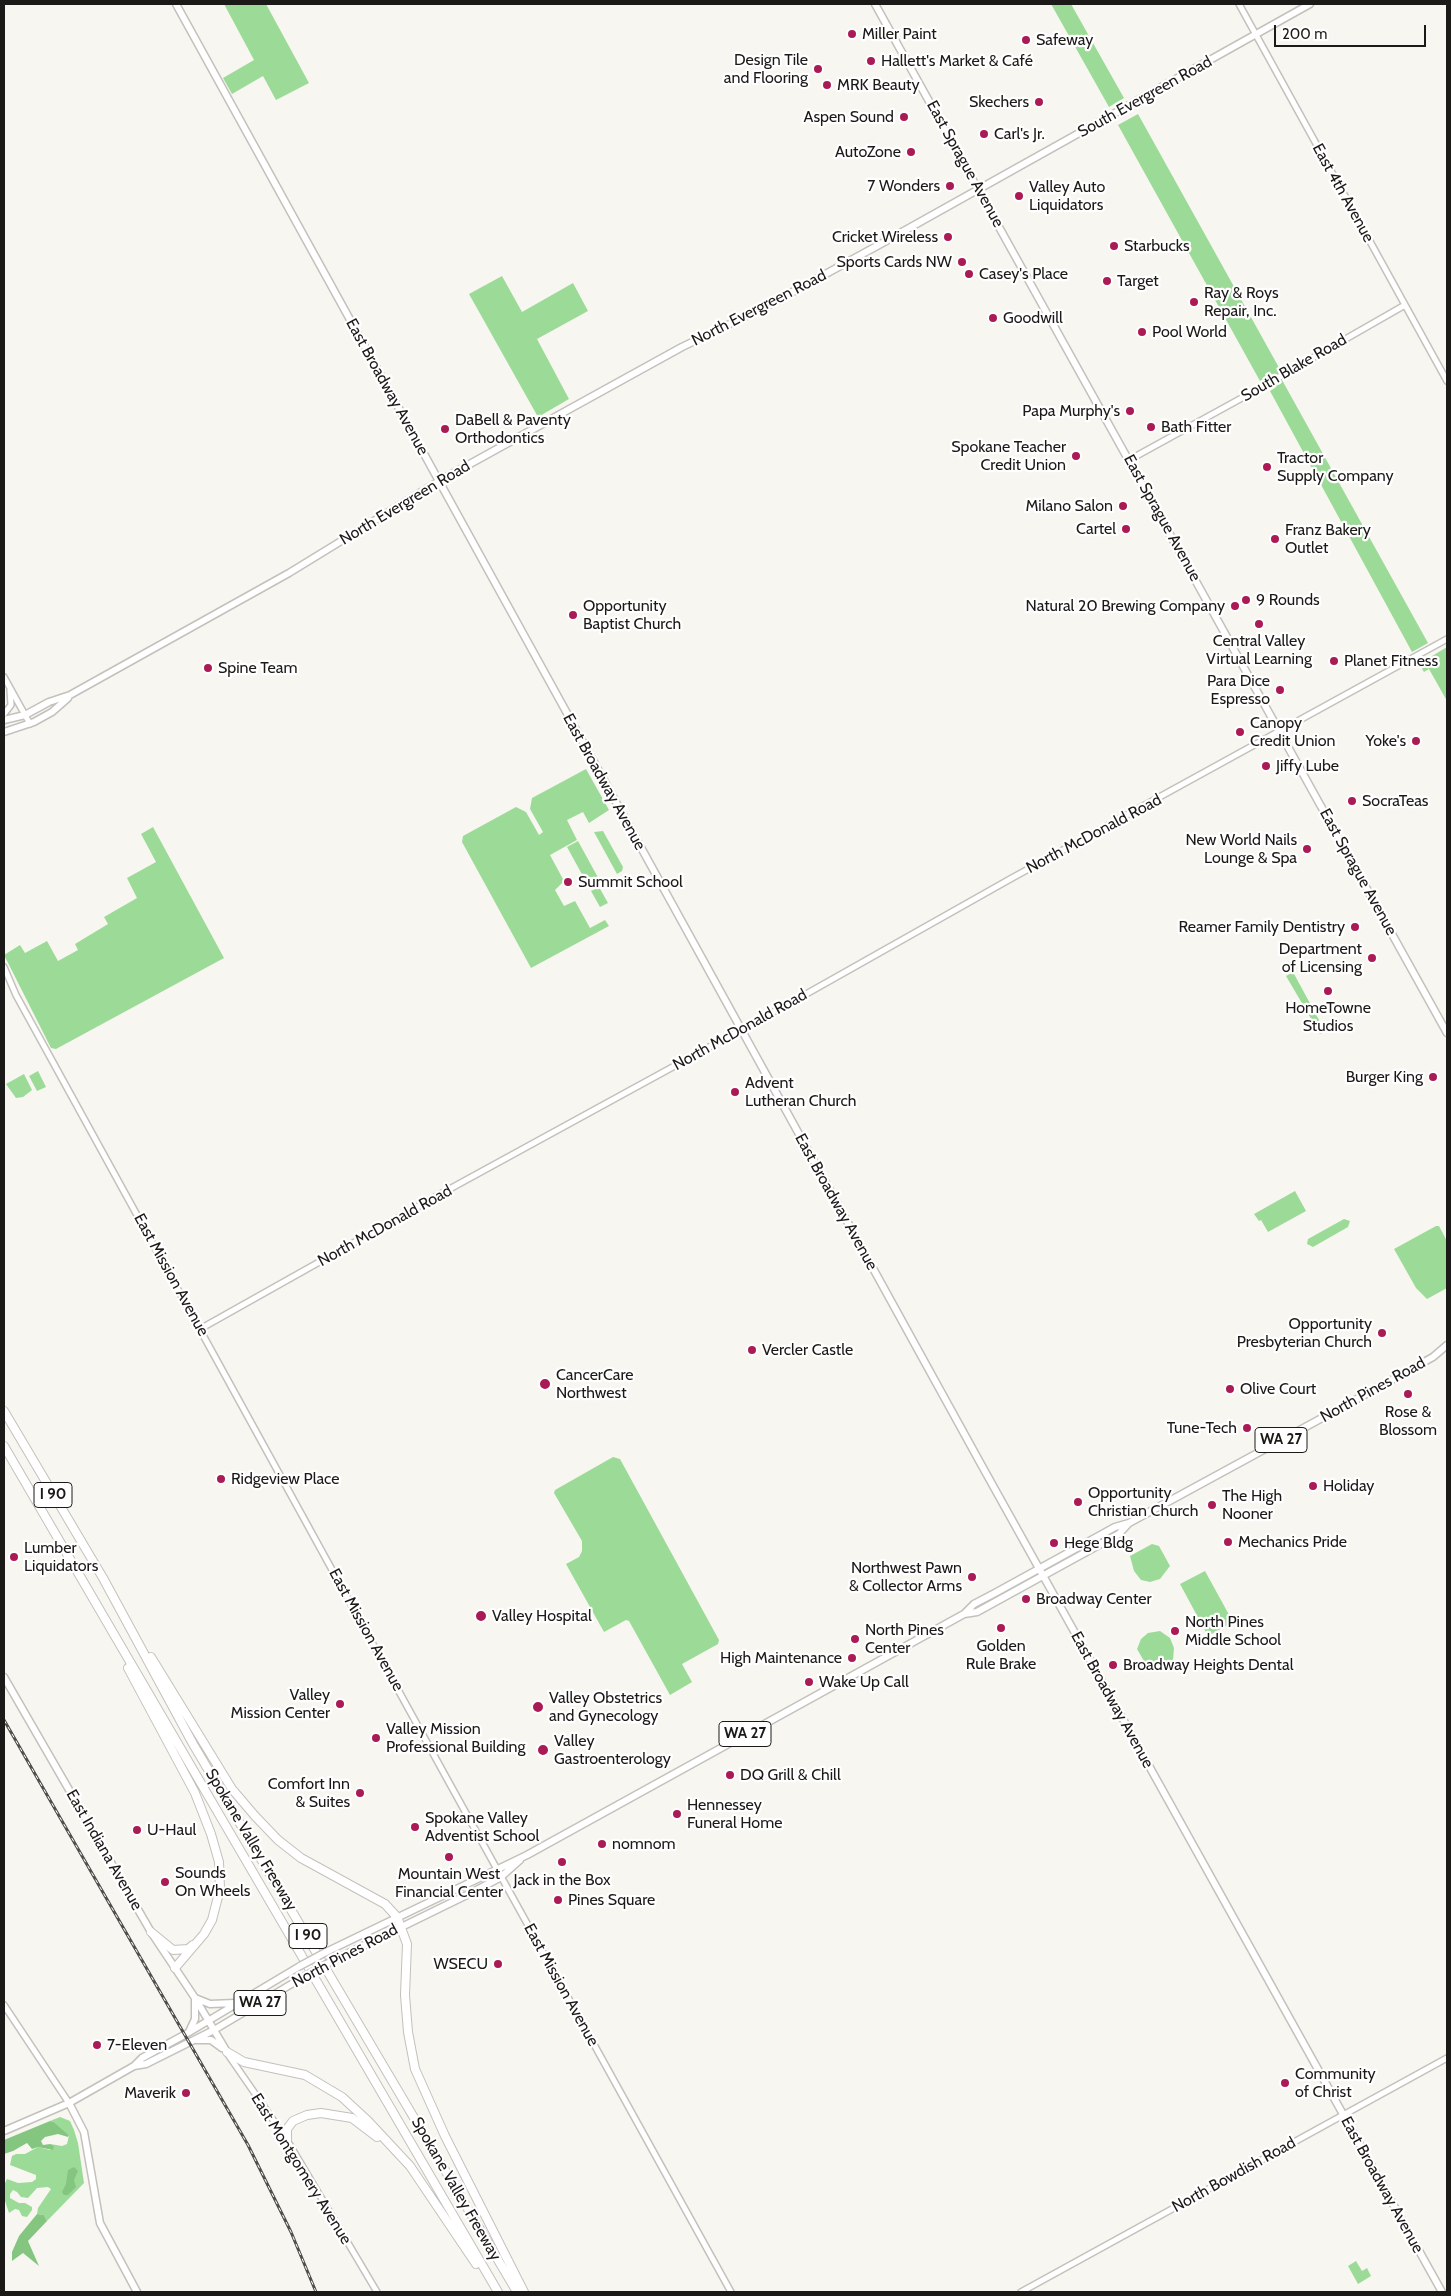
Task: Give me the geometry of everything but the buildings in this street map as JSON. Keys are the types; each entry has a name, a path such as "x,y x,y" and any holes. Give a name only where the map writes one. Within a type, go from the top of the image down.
{"highway":[{"name":"Spokane Valley Freeway","path":"4,1411 103,1578 193,1744 262,1857 517,2292"},
{"name":"Spokane Valley Freeway","path":"4,1446 497,2292"},
{"path":"103,1578 232,1789 255,1816 278,1840 301,1858 377,1900 397,1917 407,1944 405,1995 408,2032 415,2069 445,2136 524,2292"},
{"path":"88,1588 191,1785 211,1834 219,1862 220,1889 212,1920 199,1941 175,1968"},
{"path":"151,1932 173,1950 188,1949 199,1941"},
{"path":"227,2052 244,2062 290,2071 322,2083 342,2097 368,2120 410,2166 497,2292"},
{"path":"287,2140 287,2129 296,2119 315,2113 342,2115 361,2123 410,2166"}],"main road":[{"name":"East Broadway Avenue","path":"176,4 1043,1576 1342,2116 1442,2292"},
{"name":"East Sprague Avenue","path":"875,4 1447,1033"},
{"name":"South Evergreen Road","path":"979,189 1310,4"},
{"name":"North Evergreen Road","path":"4,720 25,715 49,702 70,695 281,578 439,481 682,347 765,307 979,189"},
{"name":"North Evergreen Road","path":"4,732 30,724 52,712 70,695"},
{"name":"North Pines Road","path":"4,2131 69,2103 134,2066 142,2058 326,1952 496,1868 527,1855 964,1614 974,1604 1039,1568 1115,1527 1129,1523 1433,1357 1447,1345"},
{"name":"North Pines Road","path":"1433,1357 1447,1353"},
{"name":"North Pines Road","path":"964,1614 977,1612 1043,1576 1118,1534 1129,1523"},
{"name":"East Indiana Avenue","path":"4,1677 151,1932 209,2021"},
{"name":"North Pines Road","path":"134,2066 146,2064 214,2030 330,1962 475,1891 501,1877 527,1855"},
{"path":"189,2032 195,2019 195,1998 218,2005 242,2001"},
{"name":"East Montgomery Avenue","path":"209,2021 227,2052"},
{"path":"192,2040 212,2040 227,2052"},
{"path":"69,2103 84,2132 100,2223 137,2292"}],"street":[{"name":"East 4th Avenue","path":"1238,4 1447,381"},
{"name":"South Blake Road","path":"1129,460 1405,305"},
{"name":"North McDonald Road","path":"200,1329 1447,639"},
{"path":"4,677 30,724"},
{"path":"4,714 11,705 9,687"},
{"name":"East Mission Avenue","path":"4,967 16,995 731,2292"},
{"path":"4,2004 69,2103"},
{"name":"East Montgomery Avenue","path":"227,2052 287,2140 377,2292"},
{"name":"North Bowdish Road","path":"1021,2292 1447,2058"}],"green space":[{"path":"224,4 266,4 309,83 276,100 263,76 232,94 223,78 254,60"},
{"path":"1051,4 1071,4 1124,98 1109,107"},
{"path":"1138,114 1282,373 1271,379 1269,376 1260,381 1118,125"},
{"path":"502,276 522,312 573,283 588,311 537,339 569,399 538,417 469,294"},
{"path":"1282,380 1428,643 1412,652 1270,391 1276,387 1274,384"},
{"path":"1447,647 1447,701 1429,669 1424,672 1419,664"},
{"name":"Summit School","path":"586,769 609,810 589,823 583,812 567,820 577,840 550,855 564,881 555,890 564,906 575,901 590,928 605,920 609,926 531,968 462,842 463,836 516,807 526,812 539,835 543,832 530,809 532,798"},
{"path":"153,827 224,958 56,1049 51,1048 4,955 20,945 25,953 47,941 58,961 78,950 75,944 108,924 104,917 137,898 127,878 156,862 141,834"},
{"path":"603,831 623,867 622,871 617,874 594,832"},
{"path":"578,841 601,883 590,889 567,847"},
{"path":"599,887 608,903 600,907 591,891"},
{"path":"1293,972 1325,1031 1320,1034 1286,976"},
{"path":"38,1071 46,1087 37,1091 29,1076"},
{"path":"24,1074 32,1090 23,1097 16,1098 6,1084"},
{"path":"1295,1191 1306,1211 1268,1232 1261,1220 1259,1221 1254,1214"},
{"path":"1344,1219 1350,1221 1348,1227 1313,1247 1307,1244 1308,1239"},
{"path":"1439,1226 1447,1241 1447,1288 1427,1299 1416,1288 1394,1249"},
{"path":"613,1457 620,1459 719,1640 718,1644 682,1664 692,1682 670,1695 629,1621 626,1620 604,1632 566,1564 579,1557 582,1551 582,1541 554,1493 555,1490"},
{"path":"1152,1544 1159,1546 1170,1566 1160,1579 1150,1582 1141,1580 1134,1571 1130,1556"},
{"path":"1205,1571 1233,1622 1208,1636 1180,1584"},
{"path":"1160,1631 1170,1638 1174,1648 1173,1660 1154,1670 1148,1668 1137,1649 1141,1639 1148,1633"},
{"path":"60,2117 70,2121 74,2130 78,2143 84,2183 47,2221 44,2215 37,2214 38,2208 51,2189 48,2187 37,2188 28,2198 21,2197 13,2190 10,2198 19,2203 25,2203 32,2207 32,2210 27,2217 22,2216 19,2210 15,2209 9,2213 4,2198 4,2185 7,2179 18,2183 32,2182 36,2179 36,2175 10,2165 12,2156 25,2154 38,2147 50,2150 54,2147 50,2144 62,2146 67,2144 69,2135 54,2122 50,2121"},
{"path":"50,2121 54,2122 69,2135 68,2137 58,2134 45,2137 41,2141 43,2145 50,2144 54,2146 53,2150 38,2147 32,2149 27,2143 4,2154 4,2140"},
{"path":"74,2167 78,2171 74,2180 76,2187 68,2195 64,2195 62,2192 66,2184 68,2170"},
{"path":"37,2214 44,2215 47,2221 28,2241 39,2266 23,2253 12,2261 12,2252 19,2236"},
{"path":"1356,2261 1362,2271 1367,2268 1371,2276 1358,2284 1348,2266"}],"railway":[{"path":"4,1720 248,2145 291,2232 316,2292"}],"place":[{"name":"Miller Paint","path":"852,34"},
{"name":"Safeway","path":"1026,40"},
{"name":"Hallett's Market & Café","path":"871,61"},
{"name":"Design Tile and Flooring","path":"818,69"},
{"name":"MRK Beauty","path":"827,85"},
{"name":"Skechers","path":"1039,102"},
{"name":"Aspen Sound","path":"904,117"},
{"name":"Carl's Jr.","path":"984,134"},
{"name":"AutoZone","path":"911,152"},
{"name":"7 Wonders","path":"950,186"},
{"name":"Valley Auto Liquidators","path":"1019,196"},
{"name":"Cricket Wireless","path":"948,237"},
{"name":"Starbucks","path":"1114,246"},
{"name":"Sports Cards NW","path":"962,262"},
{"name":"Casey's Place","path":"969,274"},
{"name":"Target","path":"1107,281"},
{"name":"Ray & Roys Repair, Inc.","path":"1194,302"},
{"name":"Goodwill","path":"993,318"},
{"name":"Pool World","path":"1142,332"},
{"name":"Papa Murphy's","path":"1130,411"},
{"name":"Bath Fitter","path":"1151,427"},
{"name":"DaBell & Paventy Orthodontics","path":"445,429"},
{"name":"Spokane Teacher Credit Union","path":"1076,456"},
{"name":"Tractor Supply Company","path":"1267,467"},
{"name":"Milano Salon","path":"1123,506"},
{"name":"Cartel","path":"1126,529"},
{"name":"Franz Bakery Outlet","path":"1275,539"},
{"name":"9 Rounds","path":"1246,600"},
{"name":"Natural 20 Brewing Company","path":"1235,606"},
{"name":"Opportunity Baptist Church","path":"573,615"},
{"name":"Central Valley Virtual Learning","path":"1259,624"},
{"name":"Planet Fitness","path":"1334,661"},
{"name":"Spine Team","path":"208,668"},
{"name":"Para Dice Espresso","path":"1280,690"},
{"name":"Canopy Credit Union","path":"1240,732"},
{"name":"Yoke's","path":"1416,741"},
{"name":"Jiffy Lube","path":"1266,766"},
{"name":"SocraTeas","path":"1352,801"},
{"name":"New World Nails Lounge & Spa","path":"1307,849"},
{"name":"Summit School","path":"568,882"},
{"name":"Reamer Family Dentistry","path":"1355,927"},
{"name":"Department of Licensing","path":"1372,958"},
{"name":"HomeTowne Studios","path":"1328,991"},
{"name":"Burger King","path":"1433,1077"},
{"name":"Advent Lutheran Church","path":"735,1092"},
{"name":"Opportunity Presbyterian Church","path":"1382,1333"},
{"name":"Vercler Castle","path":"752,1350"},
{"name":"CancerCare Northwest","path":"545,1384"},
{"name":"Olive Court","path":"1230,1389"},
{"name":"Rose & Blossom","path":"1408,1394"},
{"name":"Tune-Tech","path":"1247,1428"},
{"name":"Ridgeview Place","path":"221,1479"},
{"name":"Holiday","path":"1313,1486"},
{"name":"Opportunity Christian Church","path":"1078,1502"},
{"name":"The High Nooner","path":"1212,1505"},
{"name":"Mechanics Pride","path":"1228,1542"},
{"name":"Hege Bldg","path":"1054,1543"},
{"name":"Lumber Liquidators","path":"14,1557"},
{"name":"Northwest Pawn & Collector Arms","path":"972,1577"},
{"name":"Broadway Center","path":"1026,1599"},
{"name":"Valley Hospital","path":"481,1616"},
{"name":"Golden Rule Brake","path":"1001,1628"},
{"name":"North Pines Middle School","path":"1175,1631"},
{"name":"North Pines Center","path":"855,1639"},
{"name":"High Maintenance","path":"852,1658"},
{"name":"Broadway Heights Dental","path":"1113,1665"},
{"name":"Wake Up Call","path":"809,1682"},
{"name":"Valley Mission Center","path":"340,1704"},
{"name":"Valley Obstetrics and Gynecology","path":"538,1707"},
{"name":"Valley Mission Professional Building","path":"376,1738"},
{"name":"Valley Gastroenterology","path":"543,1750"},
{"name":"DQ Grill & Chill","path":"730,1775"},
{"name":"Comfort Inn & Suites","path":"360,1793"},
{"name":"Hennessey Funeral Home","path":"677,1814"},
{"name":"Spokane Valley Adventist School","path":"415,1827"},
{"name":"U-Haul","path":"137,1830"},
{"name":"nomnom","path":"602,1844"},
{"name":"Mountain West Financial Center","path":"449,1857"},
{"name":"Jack in the Box","path":"562,1862"},
{"name":"Sounds On Wheels","path":"165,1882"},
{"name":"Pines Square","path":"558,1900"},
{"name":"WSECU","path":"498,1964"},
{"name":"7-Eleven","path":"97,2045"},
{"name":"Community of Christ","path":"1285,2083"},
{"name":"Maverik","path":"186,2093"}]}
